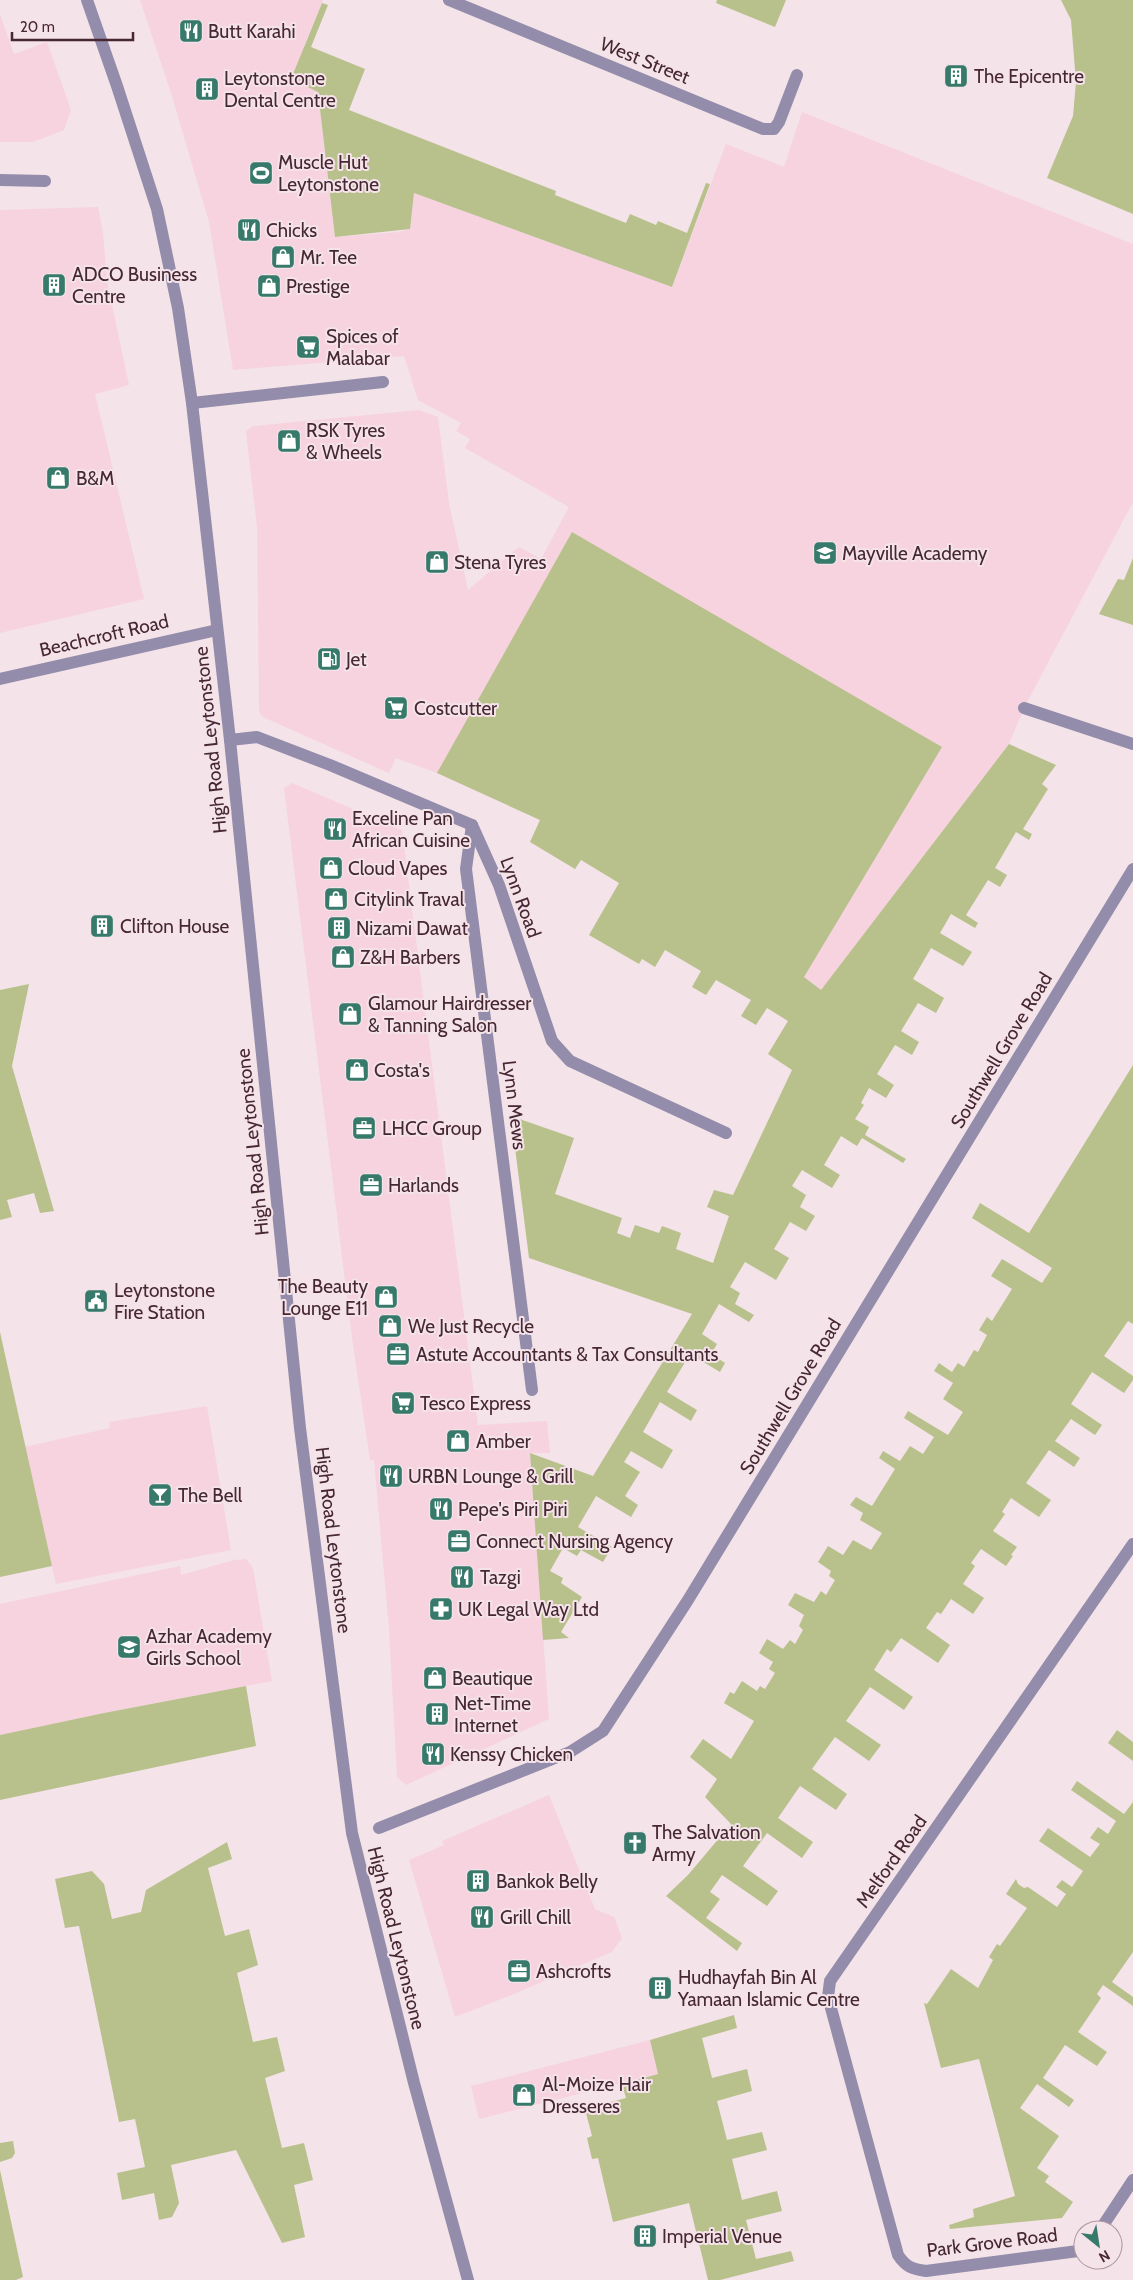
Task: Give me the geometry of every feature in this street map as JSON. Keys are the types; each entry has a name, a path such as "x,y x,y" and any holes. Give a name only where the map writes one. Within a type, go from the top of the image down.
{"street":[{"name":"High Road Leytonstone","path":"87,0 117,86 156,209 178,308 192,403 215,596 300,1428 352,1834 414,2084 468,2280"},
{"name":"West Street","path":"449,0 763,129 774,129 780,122 797,75"},
{"path":"0,180 45,181"},
{"path":"192,403 383,382"},
{"name":"Beachcroft Road","path":"0,679 217,630"},
{"path":"1024,708 1133,744"},
{"path":"230,740 257,737 389,789 472,825"},
{"name":"Lynn Road","path":"472,825 499,886 552,1041 570,1061 726,1132"},
{"name":"Lynn Mews","path":"472,825 466,869 532,1390"},
{"name":"Southwell Grove Road","path":"379,1828 570,1752 604,1731 688,1600 1133,869"},
{"name":"Melford Road","path":"893,2238 828,1998 830,1981 1133,1544"},
{"path":"1107,2220 1133,2180"},
{"name":"Park Grove Road","path":"893,2238 898,2255 905,2266 926,2271 1073,2252"}],"shaded area":[{"name":"Mayville Academy","path":"140,0 323,0 303,48 318,92 335,237 399,232 410,229 414,193 672,287 726,144 784,167 802,112 1133,244 1133,502 1024,708 1009,744 821,990 804,977 532,816 437,773 396,758 389,773 263,717 259,712 257,527 246,431 253,426 419,410 438,417 449,503 468,590 519,547 541,559 569,507 465,448 470,439 456,431 461,423 418,400 404,356 233,370 209,222 171,93"},
{"path":"0,14 14,54 47,42 71,110 64,130 33,142 0,142"},
{"name":"B&M","path":"98,207 103,233 107,281 129,385 95,394 144,599 0,633 0,210"},
{"path":"292,783 402,830 478,1425 547,1421 550,1453 530,1453 549,1719 406,1785 397,1777 389,1629 374,1460 370,1460 353,1345 284,788"},
{"path":"207,1406 231,1550 56,1584 24,1447 110,1428 109,1422"},
{"name":"Azhar Academy Girls School","path":"246,1559 253,1568 272,1681 0,1735 0,1604 180,1566 181,1575 234,1560"},
{"path":"549,1795 595,1909 614,1917 622,1938 612,1952 455,2017 409,1860 444,1845 442,1841"},
{"name":"Al-Moize Hair Dresseres","path":"650,2040 658,2074 479,2119 471,2086"}],"green space":[{"path":"717,0 786,0 775,27 716,3"},
{"path":"1061,0 1133,0 1133,214 1047,178 1073,116 1076,82 1071,20"},
{"path":"322,3 328,5 311,47 365,69 349,110 556,191 555,195 626,223 630,214 656,225 658,221 687,233 706,183 710,184 672,287 414,193 410,229 335,237 318,92 291,79"},
{"path":"572,532 942,747 804,977 821,990 1009,744 1056,765 1042,784 1048,789 1023,829 1032,834 1029,840 1016,832 995,868 1007,875 1000,887 988,880 966,915 978,923 975,928 951,914 940,933 972,952 963,966 931,948 913,979 944,998 936,1013 918,1003 901,1031 919,1042 912,1055 895,1045 877,1074 894,1085 886,1098 869,1088 861,1103 864,1105 855,1119 869,1127 865,1135 906,1159 903,1163 862,1138 857,1146 841,1136 824,1165 840,1175 832,1188 802,1170 792,1186 806,1195 800,1207 815,1216 806,1231 790,1222 774,1249 789,1258 776,1280 745,1262 730,1287 740,1293 735,1304 754,1315 749,1322 719,1304 702,1334 717,1344 711,1354 725,1363 720,1372 690,1354 667,1392 697,1410 691,1421 660,1402 643,1432 673,1450 662,1469 631,1451 624,1462 640,1472 625,1496 638,1505 631,1517 596,1496 578,1527 612,1547 603,1562 581,1550 577,1556 563,1548 550,1571 563,1578 561,1583 582,1597 561,1632 569,1638 543,1640 530,1453 593,1476 692,1314 529,1258 511,1116 574,1138 555,1194 622,1218 617,1233 630,1238 635,1225 659,1233 662,1226 681,1233 676,1249 713,1263 729,1216 707,1207 714,1190 733,1195 792,1070 768,1054 788,1021 767,1008 756,1025 741,1016 751,1000 716,980 706,995 692,987 701,971 665,950 655,967 642,959 639,964 589,935 619,883 581,860 575,869 530,842 540,820 437,773"},
{"path":"1133,558 1133,625 1099,614 1118,579 1124,580"},
{"path":"29,984 12,1066 54,1211 40,1213 34,1193 7,1200 12,1217 0,1220 0,990"},
{"path":"1133,1065 1133,1324 1128,1321 1104,1356 1133,1376 1133,1380 1124,1393 1092,1372 1071,1404 1102,1425 1095,1435 1071,1419 1055,1441 1080,1458 1074,1467 1049,1450 1026,1483 1051,1500 1039,1517 1011,1498 1002,1512 1005,1514 993,1531 1017,1547 1006,1566 981,1549 971,1563 975,1566 963,1584 984,1598 973,1614 951,1599 941,1614 937,1612 926,1628 950,1645 938,1663 901,1638 891,1652 887,1649 874,1670 913,1697 904,1710 870,1687 846,1721 881,1745 869,1761 835,1737 812,1769 847,1794 836,1810 800,1786 778,1818 813,1842 802,1858 767,1833 743,1866 778,1891 767,1906 722,1875 710,1892 720,1899 706,1918 742,1943 737,1951 666,1896 688,1875 731,1824 705,1797 717,1779 690,1757 703,1739 731,1759 754,1721 724,1703 730,1692 734,1694 742,1681 757,1691 760,1686 765,1689 775,1673 769,1669 773,1662 759,1653 767,1639 783,1649 790,1640 795,1644 803,1630 799,1626 804,1615 788,1605 795,1593 814,1602 821,1591 826,1595 835,1580 829,1576 831,1571 818,1562 828,1546 843,1555 853,1540 871,1550 882,1533 860,1520 863,1513 850,1505 856,1497 872,1506 895,1469 879,1458 883,1451 900,1461 910,1446 923,1454 934,1437 904,1418 908,1411 948,1435 963,1412 943,1399 953,1383 934,1371 939,1363 952,1372 958,1363 964,1367 974,1350 978,1352 987,1335 979,1330 987,1317 992,1321 1012,1289 991,1276 1002,1259 1042,1283 1052,1268 972,1218 980,1203 1029,1233"},
{"path":"0,1332 52,1566 0,1577"},
{"path":"246,1686 256,1746 0,1800 0,1735"},
{"path":"1117,1730 1133,1742 1133,1761 1108,1743"},
{"path":"1077,1781 1124,1814 1133,1802 1133,1952 1112,1982 1133,1997 1133,2006 1103,1985 1097,1994 1101,1998 1078,2032 1107,2052 1097,2066 1065,2045 1043,2078 1074,2100 1069,2107 1037,2084 1020,2108 1059,2136 1037,2168 1049,2176 1045,2182 1073,2202 1062,2218 950,2229 949,2225 974,2217 973,2209 1015,2196 979,2059 941,2068 924,2003 927,2004 951,1969 978,1988 993,1960 989,1957 997,1944 1000,1946 1027,1908 1006,1894 1016,1879 1018,1884 1024,1888 1028,1887 1057,1907 1066,1894 1056,1887 1062,1880 1072,1887 1083,1871 1039,1841 1048,1828 1090,1857 1100,1844 1090,1838 1098,1827 1108,1834 1116,1821 1071,1790"},
{"path":"227,1842 232,1859 208,1868 225,1936 249,1929 258,1965 237,1973 253,2042 277,2037 285,2071 265,2078 282,2148 304,2143 313,2180 294,2185 305,2237 282,2243 236,2150 171,2165 179,2203 172,2217 159,2220 154,2193 122,2200 117,2173 145,2167 135,2119 119,2122 79,1926 65,1928 55,1879 92,1871 104,1884 112,1919 141,1912 146,1890"},
{"path":"734,2015 737,2028 702,2038 712,2078 747,2069 752,2091 717,2101 727,2140 762,2132 767,2150 732,2159 742,2200 777,2191 782,2211 746,2220 756,2259 791,2251 794,2261 720,2280 708,2280 689,2203 613,2222 598,2158 592,2159 587,2138 592,2136 585,2109 626,2098 622,2084 658,2074 650,2040"},
{"path":"13,2141 15,2153 12,2158 0,2162 0,2143"},
{"path":"0,2170 23,2277 16,2280 0,2280"}],"place":[{"name":"Butt Karahi","path":"191,31"},
{"name":"The Epicentre","path":"956,76"},
{"name":"Leytonstone Dental Centre","path":"207,89"},
{"name":"Muscle Hut Leytonstone","path":"261,173"},
{"name":"Chicks","path":"249,230"},
{"name":"Mr. Tee","path":"283,257"},
{"name":"ADCO Business Centre","path":"54,285"},
{"name":"Prestige","path":"269,286"},
{"name":"Spices of Malabar","path":"308,347"},
{"name":"RSK Tyres & Wheels","path":"289,441"},
{"name":"B&M","path":"58,478"},
{"name":"Mayville Academy","path":"825,553"},
{"name":"Stena Tyres","path":"437,562"},
{"name":"Jet","path":"329,659"},
{"name":"Costcutter","path":"396,708"},
{"name":"Exceline Pan African Cuisine","path":"335,829"},
{"name":"Cloud Vapes","path":"331,868"},
{"name":"Citylink Traval","path":"336,899"},
{"name":"Clifton House","path":"102,926"},
{"name":"Nizami Dawat","path":"339,928"},
{"name":"Z&H Barbers","path":"343,957"},
{"name":"Glamour Hairdresser & Tanning Salon","path":"350,1014"},
{"name":"Costa's","path":"357,1070"},
{"name":"LHCC Group","path":"364,1128"},
{"name":"Harlands","path":"371,1185"},
{"name":"The Beauty Lounge E11","path":"386,1297"},
{"name":"Leytonstone Fire Station","path":"96,1301"},
{"name":"We Just Recycle","path":"390,1326"},
{"name":"Astute Accountants & Tax Consultants","path":"398,1354"},
{"name":"Tesco Express","path":"403,1403"},
{"name":"Amber","path":"458,1441"},
{"name":"URBN Lounge & Grill","path":"391,1476"},
{"name":"The Bell","path":"160,1495"},
{"name":"Pepe's Piri Piri","path":"441,1509"},
{"name":"Connect Nursing Agency","path":"459,1541"},
{"name":"Tazgi","path":"462,1577"},
{"name":"UK Legal Way Ltd","path":"441,1609"},
{"name":"Azhar Academy Girls School","path":"129,1647"},
{"name":"Beautique","path":"435,1678"},
{"name":"Net-Time Internet","path":"437,1714"},
{"name":"Kenssy Chicken","path":"433,1754"},
{"name":"The Salvation Army","path":"635,1843"},
{"name":"Bankok Belly","path":"478,1881"},
{"name":"Grill Chill","path":"482,1917"},
{"name":"Ashcrofts","path":"519,1971"},
{"name":"Hudhayfah Bin Al Yamaan Islamic Centre","path":"660,1988"},
{"name":"Al-Moize Hair Dresseres","path":"524,2095"},
{"name":"Imperial Venue","path":"645,2236"}]}
